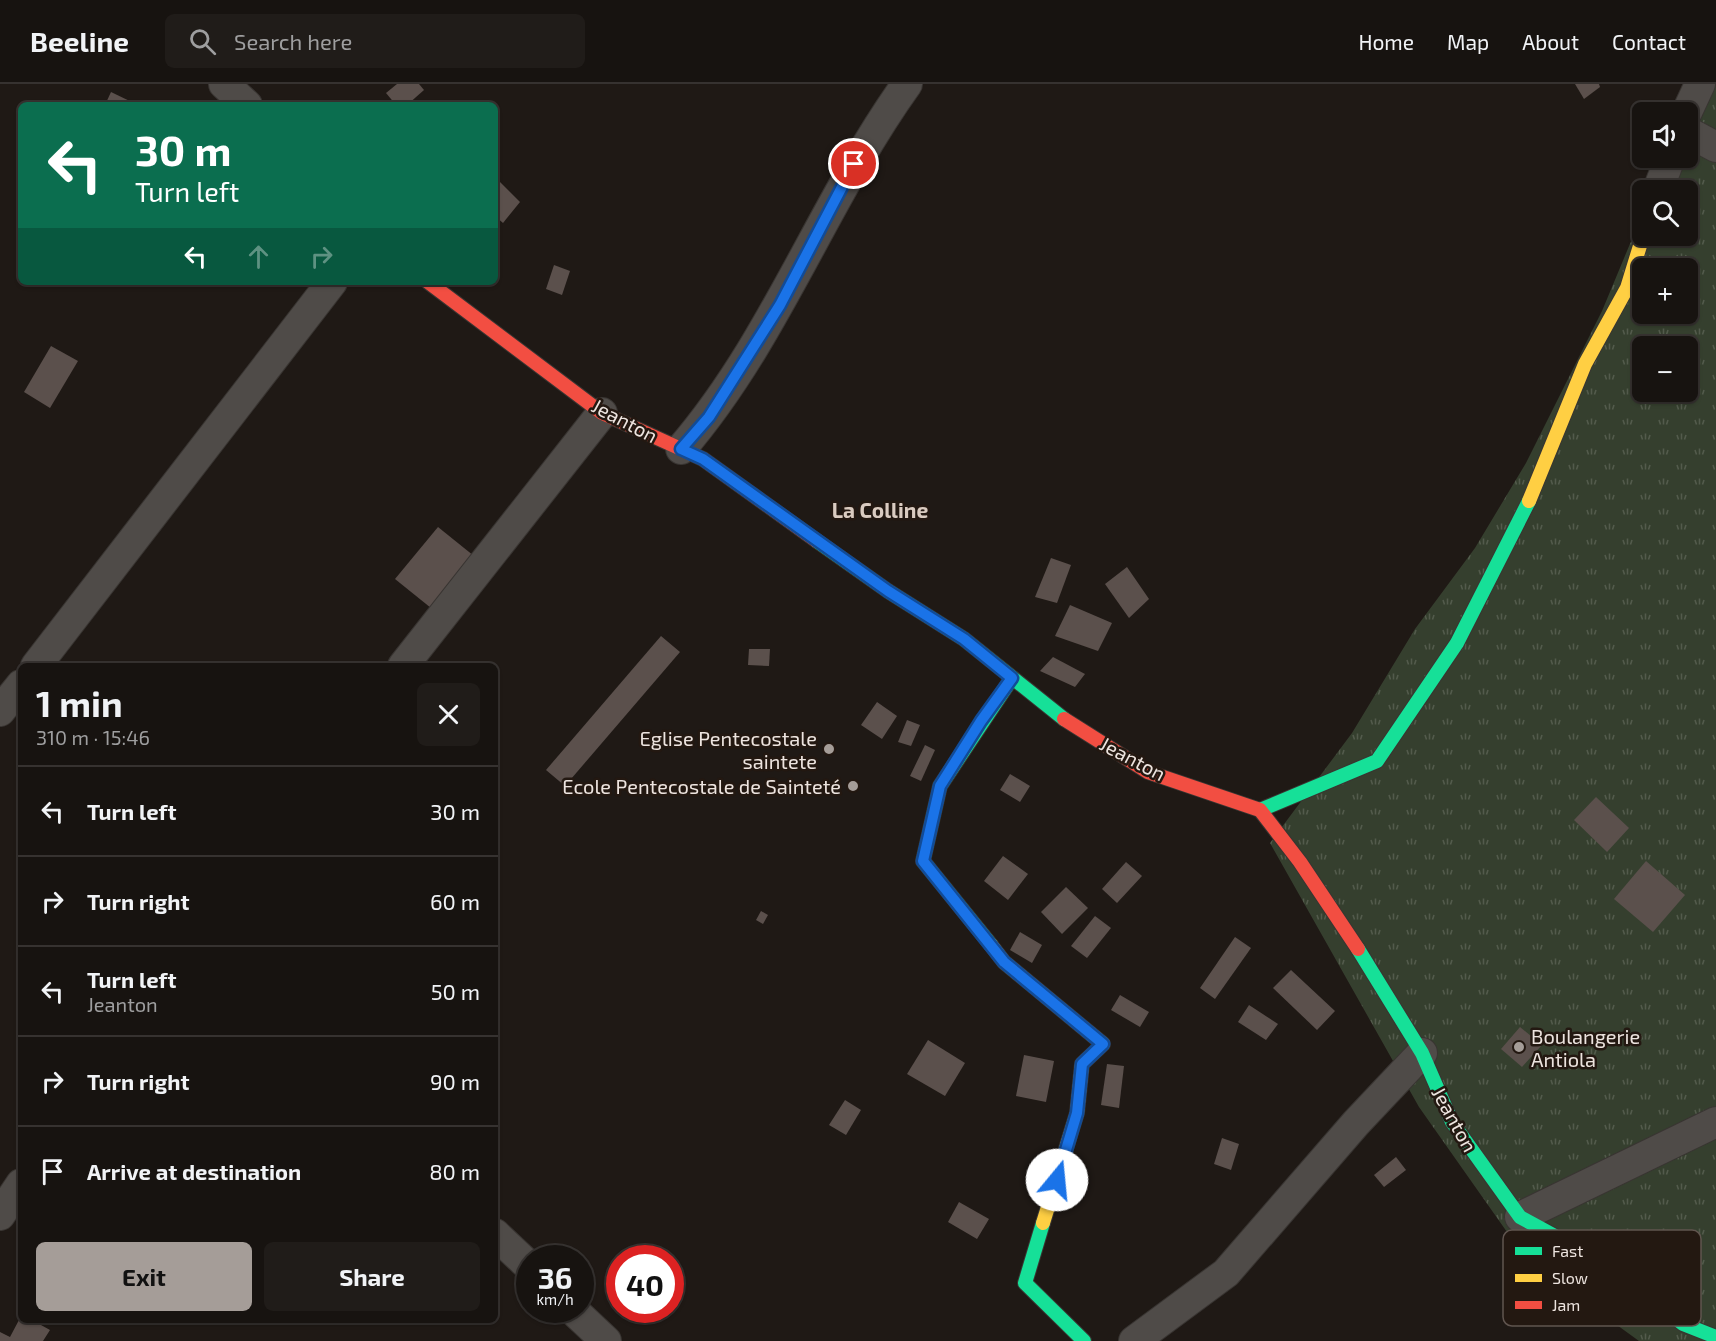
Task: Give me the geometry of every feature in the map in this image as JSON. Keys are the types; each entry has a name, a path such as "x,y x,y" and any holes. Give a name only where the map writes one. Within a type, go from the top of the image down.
{"street":[{"path":"224,84 244,102"},
{"path":"681,449 709,417 780,305 841,185 907,84"},
{"path":"1692,102 1700,84"},
{"path":"1698,137 1716,147"},
{"path":"1260,810 1377,761 1457,643 1524,512 1585,364 1627,288 1640,246"},
{"path":"38,663 331,285"},
{"name":"Jeanton","path":"432,285 602,412 703,459 888,591 964,639 1062,718 1148,771 1260,810 1300,862 1367,962 1422,1053 1452,1122 1520,1217 1544,1230"},
{"path":"405,663 602,412"},
{"path":"1012,678 981,721 940,786 923,861 1004,962 1103,1044 1082,1064 1077,1113 1025,1283 1084,1341"},
{"path":"0,711 18,689"},
{"path":"1134,1341 1226,1273 1356,1123 1422,1053"},
{"path":"1520,1217 1716,1122"},
{"path":"0,1215 18,1188"},
{"path":"498,1237 516,1254"},
{"path":"587,1323 606,1341"},
{"name":"Jeanton","path":"1682,1332 1716,1337"}],"green space":[{"path":"1699,84 1716,84 1716,1341 1639,1341 1618,1326 1701,1326 1701,1230 1506,1230 1419,1107 1270,843 1352,733 1415,629 1475,548 1526,463 1602,311 1632,239 1632,246 1698,246 1698,180 1657,180 1663,168 1698,168 1698,102 1692,102"}],"building":[{"path":"397,84 419,84 424,90 410,102 394,102 386,93"},
{"path":"1575,84 1599,84 1600,87 1584,99"},
{"path":"111,92 132,102 106,102"},
{"path":"498,180 520,202 503,223 498,219"},
{"path":"554,265 570,271 562,295 546,289"},
{"path":"51,346 78,361 50,408 24,392"},
{"path":"438,527 474,556 431,608 395,579"},
{"path":"1051,558 1071,565 1057,603 1035,597"},
{"path":"1127,567 1149,599 1129,618 1105,584"},
{"path":"1070,605 1112,623 1098,651 1055,636"},
{"path":"661,636 680,652 565,786 546,770"},
{"path":"749,649 770,649 769,666 748,665"},
{"path":"1053,657 1085,674 1075,687 1040,671"},
{"path":"877,702 897,716 882,739 861,725"},
{"path":"907,720 920,725 911,746 898,742"},
{"path":"925,745 935,750 921,781 910,776"},
{"path":"1010,774 1030,786 1020,802 1000,790"},
{"path":"1596,797 1629,828 1607,852 1574,820"},
{"path":"1003,856 1028,874 1008,900 984,881"},
{"path":"1646,861 1685,895 1653,932 1614,899"},
{"path":"1126,862 1142,876 1117,903 1102,889"},
{"path":"1066,887 1088,908 1062,934 1041,912"},
{"path":"761,911 768,915 763,924 756,920"},
{"path":"1095,916 1111,928 1087,958 1071,946"},
{"path":"1020,932 1042,945 1032,963 1010,950"},
{"path":"1235,937 1251,948 1215,999 1200,988"},
{"path":"1291,970 1335,1011 1317,1030 1273,988"},
{"path":"1120,995 1149,1012 1140,1027 1111,1010"},
{"path":"1249,1005 1278,1024 1266,1040 1238,1022"},
{"path":"1520,1027 1542,1045 1522,1067 1501,1049"},
{"path":"928,1040 965,1063 945,1096 907,1074"},
{"path":"1024,1055 1054,1061 1046,1102 1016,1096"},
{"path":"1107,1064 1124,1066 1119,1108 1101,1105"},
{"path":"845,1100 861,1110 846,1135 829,1125"},
{"path":"1222,1138 1239,1144 1231,1170 1214,1164"},
{"path":"1396,1157 1406,1170 1384,1187 1374,1175"},
{"path":"959,1202 989,1219 977,1239 948,1222"},
{"path":"18,1322 37,1323 50,1330 43,1341 0,1341 0,1332 10,1337"}],"traffic: fast":[{"path":"1260,810 1377,761 1457,643 1529,501"},
{"path":"817,541 888,591 964,639 1064,719"},
{"path":"991,945 923,861 940,786 1012,678"},
{"path":"1358,949 1422,1053 1452,1122 1520,1217 1544,1230"},
{"path":"1043,1223 1025,1283 1084,1341"},
{"path":"1688,1326 1716,1337"}],"traffic: slow":[{"path":"1529,501 1585,364 1627,288 1640,246"},
{"path":"991,945 1004,962 1103,1044 1082,1064 1077,1113 1043,1223"}],"traffic: jam":[{"path":"432,285 602,413 703,459 817,541"},
{"path":"1064,719 1148,772 1260,810 1300,862 1358,949"}],"place":[{"name":"Eglise Pentecostale saintete","path":"829,749"},
{"name":"Ecole Pentecostale de Sainteté","path":"853,786"},
{"name":"Boulangerie Antiola","path":"1519,1047"}],"district":[{"name":"La Colline","path":"880,509"}],"route":[{"path":"854,164 810,243 780,305 709,417 681,449 703,459 888,591 964,639 1012,678 981,721 940,786 923,861 1004,962 1103,1044 1082,1064 1077,1113 1057,1180"}]}
